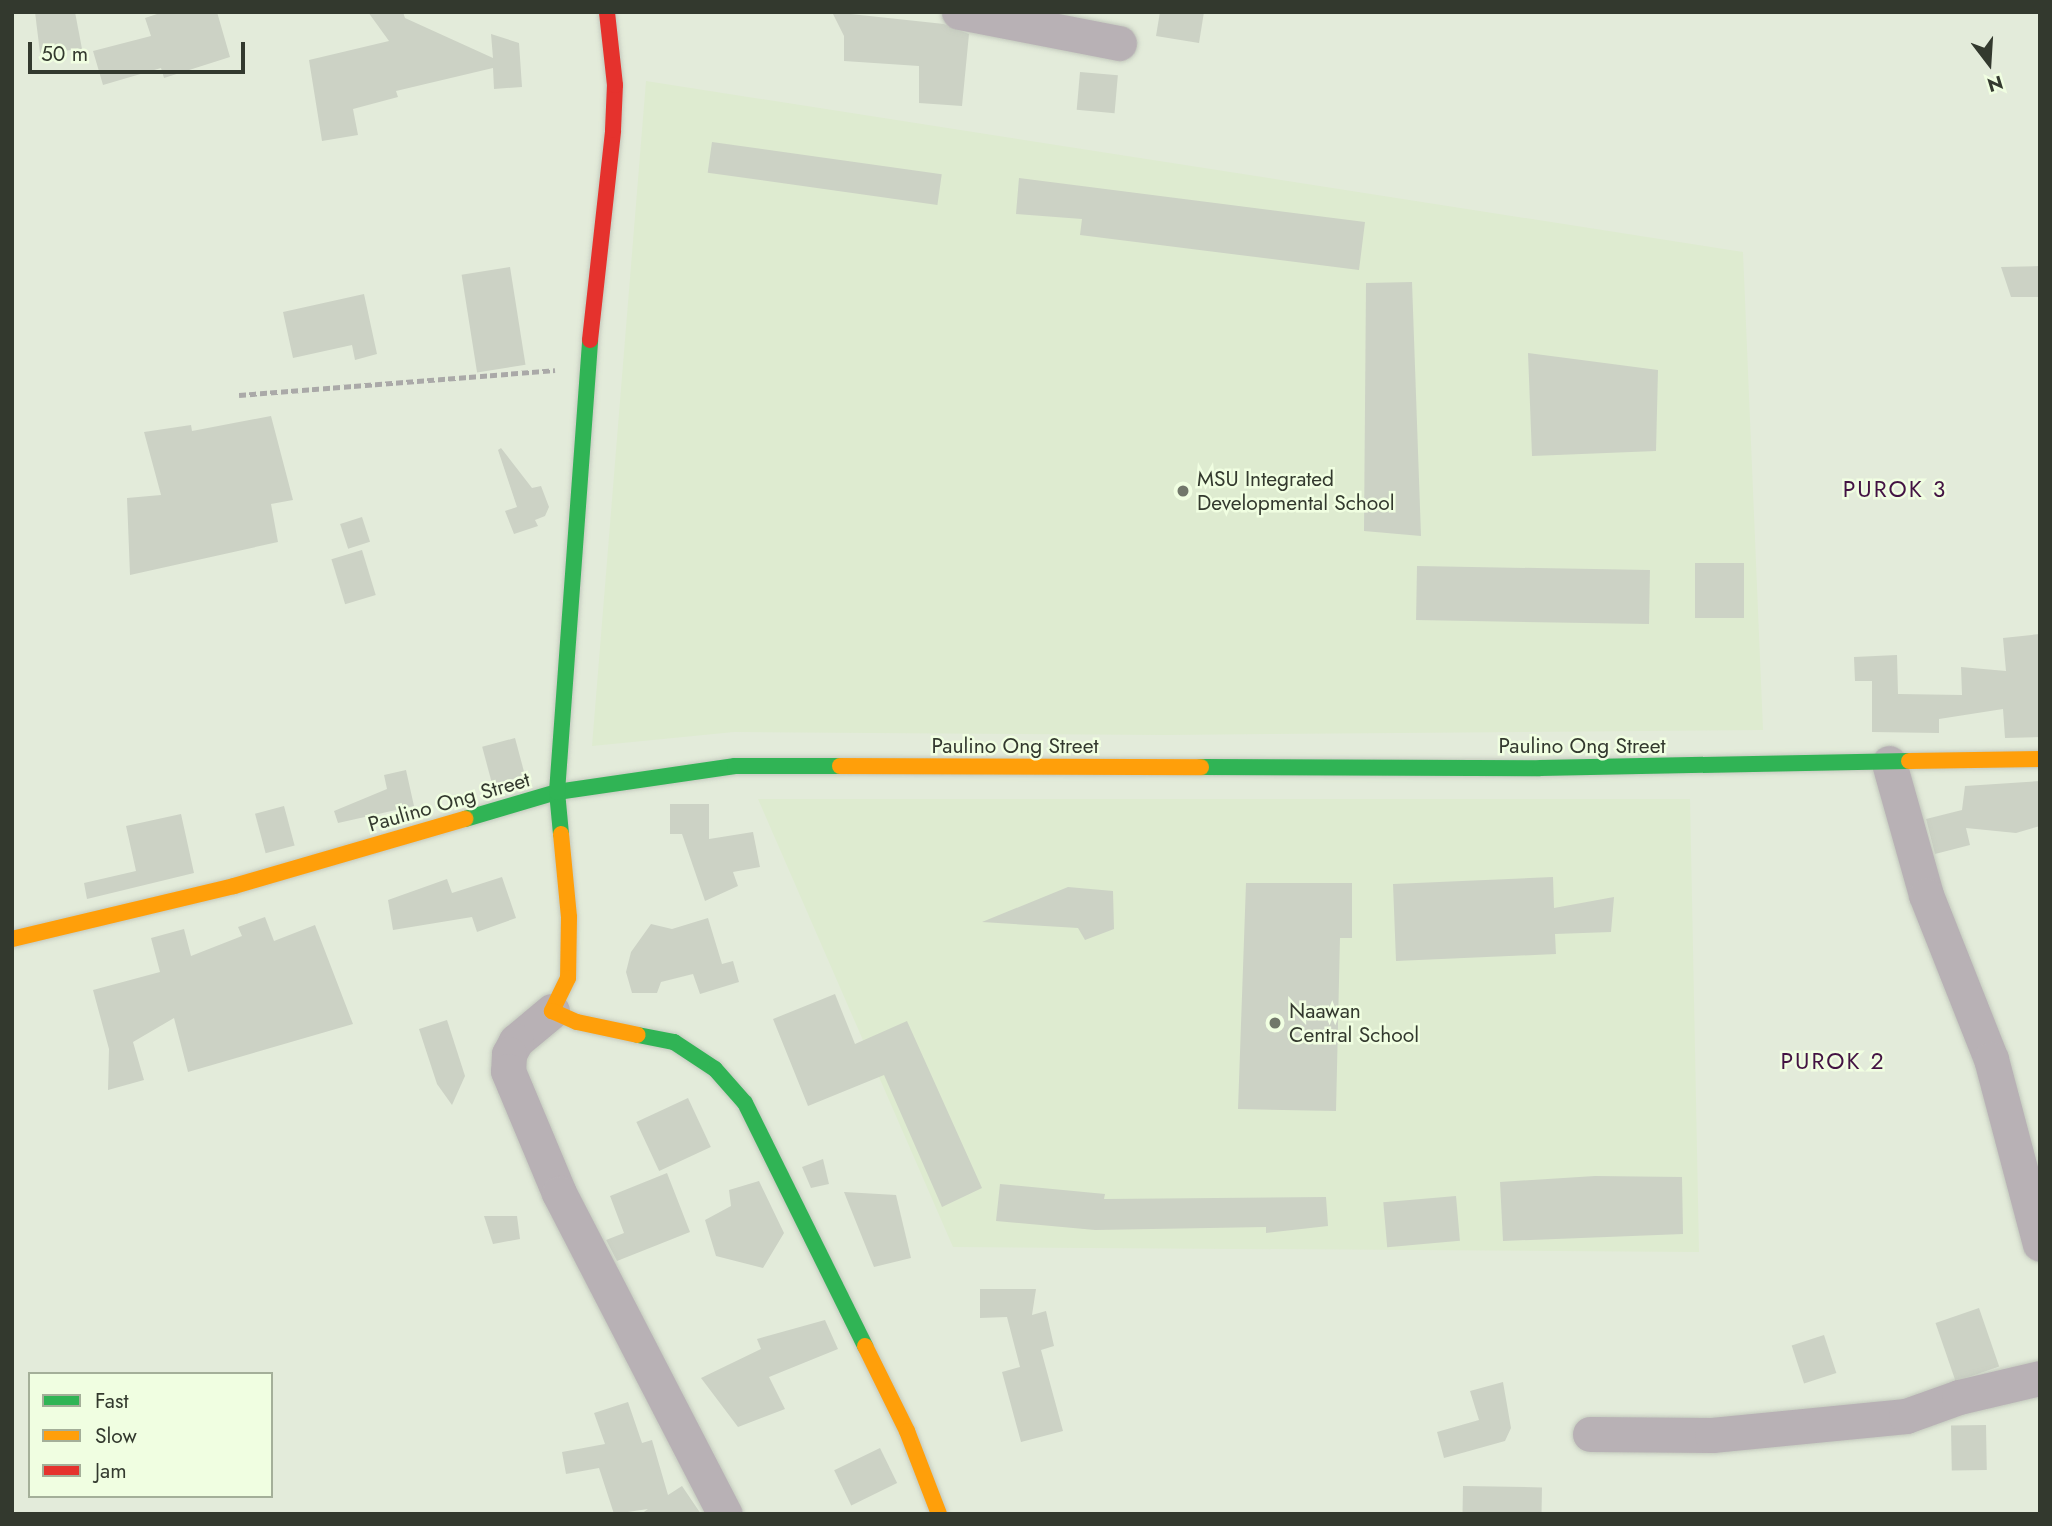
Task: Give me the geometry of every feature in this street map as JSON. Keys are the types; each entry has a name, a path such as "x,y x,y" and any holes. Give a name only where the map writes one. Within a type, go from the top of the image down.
{"street":[{"path":"607,12 614,107 588,367 557,792 569,944 568,978 552,1011 516,1041 509,1054 508,1071 559,1193 725,1514"},
{"path":"959,12 1119,43"},
{"name":"Paulino Ong Street","path":"12,939 234,887 557,792 735,766 1540,768 2040,759"},
{"path":"1889,763 1926,895 1991,1059 2040,1244"},
{"path":"552,1011 576,1022 674,1042 715,1069 745,1103 907,1431 939,1514"},
{"path":"1590,1434 1712,1435 1906,1416 1959,1397 2040,1378"}],"path":[{"path":"239,395 588,367"}],"shaded area":[{"name":"MSU Integrated Developmental School","path":"646,81 1743,252 1763,730 1164,735 734,732 592,746"},
{"name":"Naawan Central School","path":"758,799 1690,799 1699,1252 953,1247"}],"building":[{"path":"35,12 75,12 82,49 40,53"},
{"path":"163,12 217,12 230,57 164,78 161,68 103,85 93,51 151,36 145,18"},
{"path":"368,12 403,12 405,18 493,58 491,34 519,43 522,87 494,89 493,68 396,91 398,97 353,109 358,135 322,141 309,60 389,41"},
{"path":"832,12 944,24 969,34 962,106 919,103 919,66 844,61 844,36"},
{"path":"1160,12 1204,12 1199,43 1156,36"},
{"path":"1080,72 1118,75 1115,113 1077,110"},
{"path":"712,142 942,174 937,205 708,173"},
{"path":"1019,178 1365,222 1359,270 1080,235 1082,219 1016,214"},
{"path":"2040,266 2040,297 2011,297 2001,267"},
{"path":"510,267 525,365 477,372 462,275"},
{"path":"1412,282 1421,536 1364,531 1366,283"},
{"path":"364,294 377,354 355,360 352,345 293,358 283,312"},
{"path":"1528,353 1658,370 1656,451 1532,456"},
{"path":"271,416 293,500 271,504 278,542 130,575 127,498 161,495 144,432 191,425 192,431"},
{"path":"501,448 532,488 541,486 549,507 545,516 535,520 538,526 514,534 505,511 517,507 498,450"},
{"path":"362,517 370,542 348,549 340,524"},
{"path":"362,550 376,595 345,604 331,559"},
{"path":"1695,563 1744,563 1744,618 1695,618"},
{"path":"1417,566 1650,570 1649,624 1416,620"},
{"path":"2040,634 2040,737 2005,738 2003,709 1939,719 1939,733 1872,732 1872,681 1855,681 1854,657 1897,655 1898,694 1962,695 1961,667 2006,671 2003,638"},
{"path":"515,738 525,776 492,784 482,747"},
{"path":"406,770 414,806 338,823 334,811 387,789 384,775"},
{"path":"2040,781 2040,826 2016,833 1966,828 1970,845 1935,854 1926,819 1962,810 1965,786"},
{"path":"670,804 709,804 709,839 753,832 760,867 733,872 738,886 705,901 682,834 670,834"},
{"path":"284,806 295,846 266,853 255,814"},
{"path":"181,814 194,873 87,899 84,883 136,871 126,826"},
{"path":"502,877 516,918 477,932 472,917 393,930 388,900 447,879 452,893"},
{"path":"1553,877 1554,908 1614,897 1611,932 1555,934 1556,954 1396,961 1393,884"},
{"path":"1246,883 1352,883 1352,938 1340,938 1336,1111 1238,1109"},
{"path":"1068,887 1113,891 1114,929 1085,940 1078,928 982,922"},
{"path":"265,917 274,941 315,925 353,1024 188,1072 174,1018 133,1042 144,1080 108,1090 109,1049 93,990 160,972 151,938 184,929 191,956 242,936 238,927"},
{"path":"708,918 722,964 733,961 739,982 700,994 693,974 661,982 657,993 632,993 626,972 631,952 651,924 672,929"},
{"path":"835,994 855,1044 907,1021 982,1188 942,1207 884,1075 808,1106 773,1019"},
{"path":"447,1020 465,1076 452,1105 437,1084 419,1029"},
{"path":"688,1098 711,1147 659,1171 636,1122"},
{"path":"823,1159 829,1184 811,1188 802,1167"},
{"path":"667,1173 690,1232 617,1261 606,1240 624,1233 610,1196"},
{"path":"1595,1176 1682,1177 1683,1234 1503,1241 1500,1182"},
{"path":"759,1181 784,1233 763,1268 716,1256 705,1220 731,1206 729,1190"},
{"path":"1000,1184 1105,1194 1104,1199 1326,1197 1328,1226 1266,1233 1266,1227 1095,1230 996,1221"},
{"path":"844,1192 896,1195 911,1258 874,1267"},
{"path":"1456,1196 1460,1241 1387,1247 1383,1202"},
{"path":"484,1216 517,1216 520,1239 493,1244"},
{"path":"980,1289 1036,1289 1032,1315 1046,1311 1054,1346 1041,1350 1063,1431 1021,1442 1002,1372 1020,1367 1007,1317 980,1318"},
{"path":"1979,1308 1999,1367 1956,1382 1936,1323"},
{"path":"825,1320 838,1349 769,1377 785,1409 738,1427 701,1378 761,1349 757,1339"},
{"path":"1824,1335 1836,1373 1804,1384 1792,1346"},
{"path":"1503,1382 1511,1428 1505,1441 1444,1458 1437,1432 1479,1420 1470,1391"},
{"path":"628,1402 642,1443 652,1440 668,1495 682,1486 701,1514 641,1514 648,1509 614,1514 599,1468 566,1474 562,1452 605,1444 594,1413"},
{"path":"1986,1425 1987,1470 1952,1471 1951,1426"},
{"path":"880,1448 897,1483 851,1505 834,1470"},
{"path":"1463,1486 1542,1487 1542,1514 1463,1514"}],"traffic: fast":[{"path":"561,834 557,792 590,340"},
{"path":"1201,767 1540,768 1909,761"},
{"path":"465,819 557,792 735,766 840,766"},
{"path":"638,1035 674,1042 715,1069 745,1103 865,1346"}],"traffic: slow":[{"path":"1909,761 2040,759"},
{"path":"840,766 1201,767"},
{"path":"12,939 234,886 465,819"},
{"path":"561,834 569,917 568,978 552,1011 577,1022 638,1035"},
{"path":"865,1346 907,1431 939,1514"}],"traffic: jam":[{"path":"590,340 613,130 615,85 607,12"}],"place":[{"name":"MSU Integrated Developmental School","path":"1183,491"},
{"name":"Naawan Central School","path":"1275,1023"}],"district":[{"name":"PUROK 3","path":"1895,489"},
{"name":"PUROK 2","path":"1833,1061"}]}
